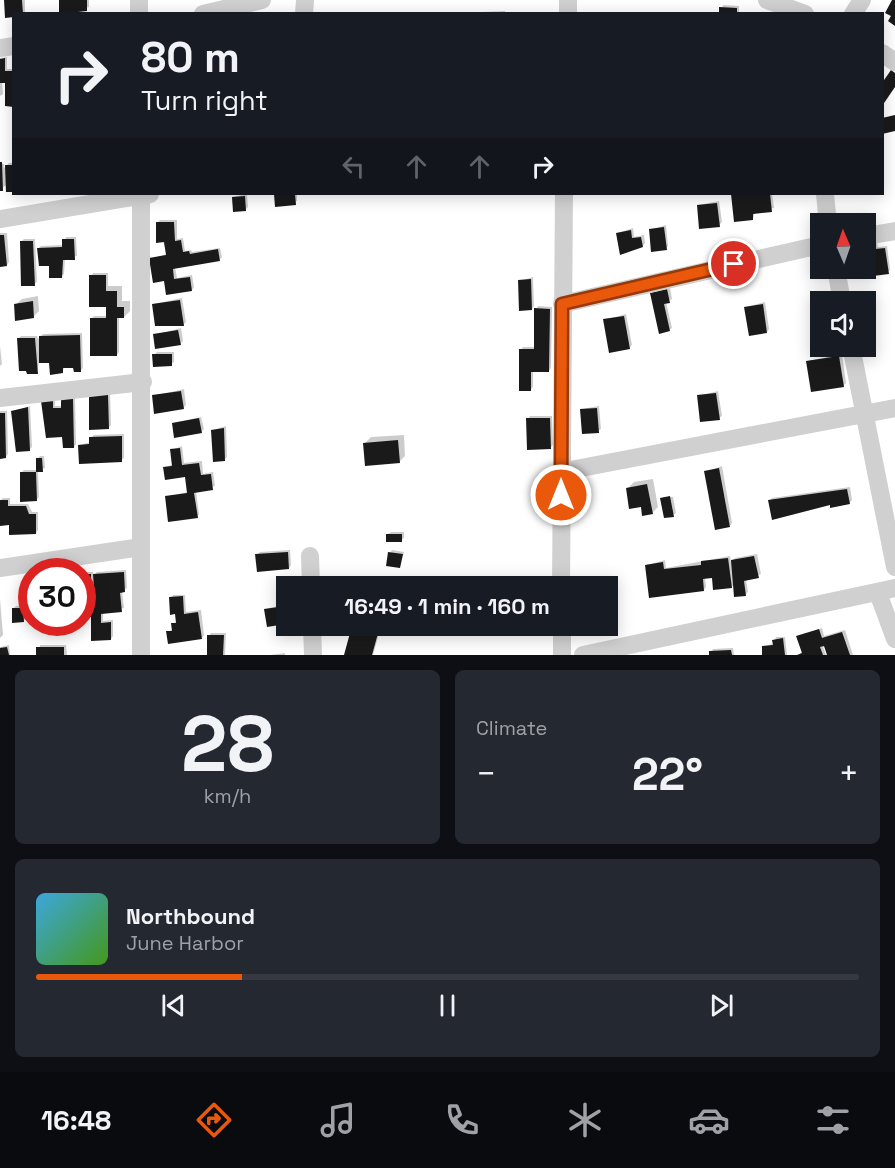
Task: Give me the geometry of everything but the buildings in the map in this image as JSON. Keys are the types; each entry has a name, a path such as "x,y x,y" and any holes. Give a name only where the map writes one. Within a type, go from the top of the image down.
{"street":[{"path":"211,12 262,0"},
{"path":"767,0 800,12"},
{"path":"0,219 138,195"},
{"path":"141,655 144,195"},
{"path":"561,576 564,195"},
{"path":"825,195 827,213"},
{"path":"876,234 895,231"},
{"path":"562,304 810,247"},
{"path":"853,357 895,567"},
{"path":"0,398 143,382"},
{"path":"560,472 895,408"},
{"path":"0,568 141,547"},
{"path":"310,556 311,576"},
{"path":"583,655 887,591 895,639"},
{"path":"312,636 313,655"},
{"path":"562,636 562,655"}],"route":[{"path":"561,495 562,304 734,264"}]}
